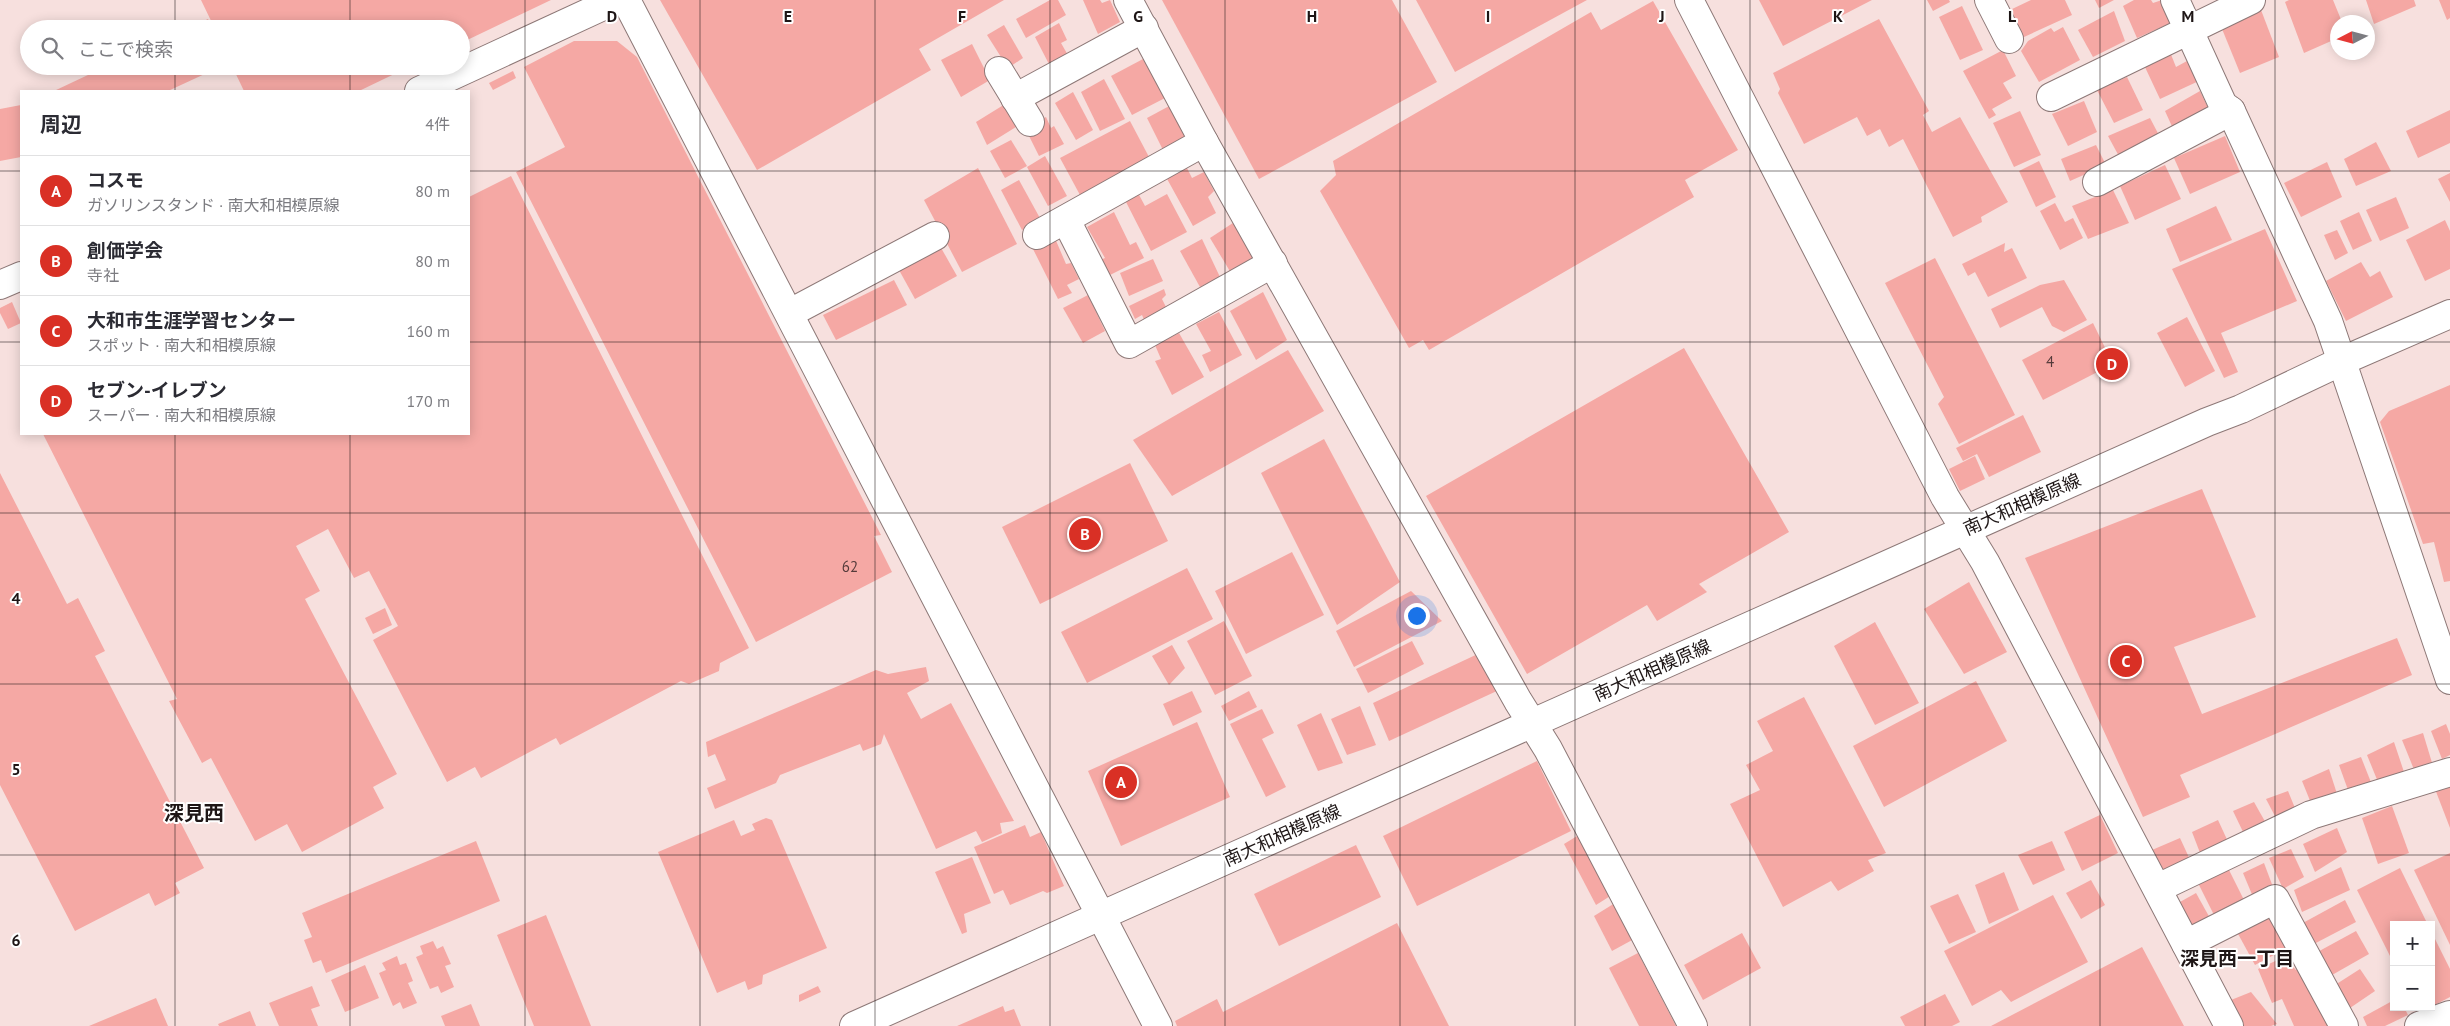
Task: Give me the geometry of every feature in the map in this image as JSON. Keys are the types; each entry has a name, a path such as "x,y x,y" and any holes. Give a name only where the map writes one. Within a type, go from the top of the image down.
{"street":[{"path":"470,67 616,0"},
{"path":"626,0 790,313 1158,1026"},
{"path":"1128,0 1204,142 1533,724 1693,1026"},
{"path":"1689,0 1945,497 1985,562 2229,1026"},
{"path":"2175,0 2222,105 2231,112 2328,321 2450,680"},
{"path":"2051,97 2251,0"},
{"path":"1998,3 2009,39"},
{"path":"1015,98 1144,28"},
{"path":"999,72 1030,122"},
{"path":"421,90 454,75"},
{"path":"2097,182 2231,112"},
{"path":"1037,234 1066,220 1204,142"},
{"path":"1066,220 1129,344 1272,263"},
{"path":"790,313 935,236"},
{"path":"0,286 20,276"},
{"name":"南大和相模原線","path":"854,1026 1533,724 1965,529 2207,422 2267,398 2342,361 2450,314"},
{"path":"2158,888 2312,815 2450,772"},
{"path":"2186,944 2275,899 2344,1026"},
{"path":"2419,1026 2450,1015"}],"building":[{"path":"201,0 551,0 470,39 470,20 211,20"},
{"path":"660,0 1004,0 919,49 931,70 757,170"},
{"path":"1050,0 1058,0 1066,15 1026,38 1016,19"},
{"path":"1083,0 1100,0 1102,3 1110,0 1120,22 1098,34"},
{"path":"1162,0 1392,0 1437,82 1259,179"},
{"path":"1416,0 1587,0 1455,72"},
{"path":"1759,0 1872,0 1783,46"},
{"path":"1927,0 1949,0 1950,2 1933,11"},
{"path":"2031,0 2065,0 2072,15 2013,42 2006,27 2016,22 2010,10"},
{"path":"2095,0 2114,0 2099,8"},
{"path":"2134,0 2151,0 2153,3 2162,0 2173,22 2137,38 2123,6"},
{"path":"2289,0 2333,0 2339,15 2330,15 2330,42 2304,53 2285,2"},
{"path":"2366,0 2414,0 2416,6 2375,24 2375,15 2371,15"},
{"path":"2439,0 2450,0 2450,18 2447,20"},
{"path":"1653,1 1738,150 1685,180 1694,197 1429,350 1423,340 1409,348 1320,191 1336,175 1333,161 1591,12 1601,30"},
{"path":"1962,6 1983,50 1960,60 1939,17"},
{"path":"2261,10 2279,57 2240,73 2220,24"},
{"path":"2114,11 2125,41 2093,57 2078,30"},
{"path":"1879,19 1929,111 1923,115 1932,132 1960,117 2008,202 1981,217 1982,222 1953,237 1903,139 1889,147 1880,129 1867,136 1857,117 1804,144 1778,93 1780,89 1773,73"},
{"path":"1059,23 1067,40 1061,43 1069,57 1051,68 1035,37"},
{"path":"1004,25 1023,58 1008,68 987,35"},
{"path":"2063,27 2080,60 2039,82 2021,51 2028,41 2051,28 2054,32"},
{"path":"574,41 617,41 637,57 881,535 874,536 892,572 756,642 516,172 565,147 524,67"},
{"path":"972,44 990,80 961,97 941,60"},
{"path":"2003,50 2016,76 2003,83 2012,98 1992,109 1996,115 1989,119 1963,71"},
{"path":"2170,52 2176,67 2187,61 2201,80 2160,99 2144,65"},
{"path":"1143,59 1165,98 1132,115 1111,76"},
{"path":"513,71 516,78 493,90 489,83"},
{"path":"88,75 203,75 170,90 56,90"},
{"path":"236,75 392,75 361,90 244,90"},
{"path":"2127,77 2143,110 2114,123 2097,90"},
{"path":"1104,79 1125,119 1100,131 1081,92"},
{"path":"2200,91 2212,116 2175,133 2165,111"},
{"path":"1073,92 1093,130 1076,140 1055,103"},
{"path":"1010,101 1021,124 987,145 976,122"},
{"path":"2084,101 2097,132 2068,146 2052,114"},
{"path":"1173,104 1190,137 1163,150 1147,118"},
{"path":"20,105 20,157 0,161 0,109"},
{"path":"2450,110 2450,143 2418,158 2406,131"},
{"path":"2020,111 2041,155 2014,167 1993,123"},
{"path":"1046,117 1051,128 1054,126 1064,144 1039,156 1028,134 1029,126"},
{"path":"2150,118 2162,141 2121,160 2108,136"},
{"path":"1130,121 1149,157 1080,195 1060,158"},
{"path":"2225,136 2240,172 2190,194 2174,158"},
{"path":"1011,140 1027,166 1005,178 990,151"},
{"path":"2376,142 2391,171 2356,186 2344,159"},
{"path":"2096,145 2106,165 2070,181 2061,159"},
{"path":"1045,156 1067,196 1048,206 1027,167"},
{"path":"2039,161 2056,197 2036,207 2019,171"},
{"path":"2327,162 2342,197 2301,217 2284,183"},
{"path":"2165,165 2181,199 2135,220 2120,186"},
{"path":"1186,166 1192,178 1204,172 1214,191 1208,197 1216,213 1193,226 1166,177"},
{"path":"978,168 1017,244 962,272 924,200"},
{"path":"2450,173 2450,202 2438,179"},
{"path":"511,176 749,648 720,663 719,671 689,684 681,681 560,745 556,738 481,778 475,767 447,782 373,640 398,626 369,571 354,578 328,529 296,546 320,591 305,599 397,774 373,787 384,808 302,852 287,824 255,841 211,758 202,763 169,701 177,699 44,435 470,435 470,196"},
{"path":"1019,180 1041,220 1022,230 1001,190"},
{"path":"2113,190 2129,223 2088,239 2072,206"},
{"path":"1138,193 1145,206 1167,194 1187,232 1151,251 1125,200"},
{"path":"2396,197 2409,228 2380,241 2366,210"},
{"path":"2055,203 2065,222 2073,218 2083,238 2060,250 2040,211"},
{"path":"2216,206 2232,240 2180,262 2166,229"},
{"path":"1114,212 1130,245 1136,242 1144,258 1106,277 1098,261 1105,258 1087,227"},
{"path":"2359,212 2372,241 2353,250 2340,221"},
{"path":"2445,220 2450,231 2450,269 2425,281 2406,240"},
{"path":"1236,221 1259,265 1234,278 1210,238"},
{"path":"2265,229 2297,301 2221,333 2238,372 2224,378 2172,269"},
{"path":"2337,230 2348,253 2335,260 2324,235"},
{"path":"1054,236 1066,264 1071,263 1079,279 1067,285 1072,293 1058,299 1033,249"},
{"path":"1202,239 1220,277 1200,287 1180,251"},
{"path":"2005,243 2004,252 2012,248 2027,278 1988,297 1975,272 1968,276 1962,264"},
{"path":"940,246 957,276 915,299 899,270"},
{"path":"1935,258 2015,415 1959,444 1938,404 1944,397 1885,283"},
{"path":"1153,259 1163,281 1129,296 1120,273"},
{"path":"2361,262 2370,277 2380,271 2393,297 2346,321 2326,281"},
{"path":"894,280 907,305 836,340 823,315"},
{"path":"2064,280 2087,320 2064,332 2052,326 2042,307 2000,328 1991,309 2040,285"},
{"path":"1164,289 1166,295 1162,299 1168,311 1145,322 1142,315 1135,319 1129,306"},
{"path":"1263,292 1287,340 1256,360 1230,311"},
{"path":"1088,295 1105,331 1083,343 1063,308"},
{"path":"12,302 20,323 8,329 0,313 0,308"},
{"path":"1219,312 1242,355 1210,372 1202,355 1211,351 1196,324"},
{"path":"2187,317 2215,371 2185,387 2157,333"},
{"path":"2093,323 2113,364 2043,400 2022,360"},
{"path":"1179,333 1204,377 1172,395 1155,361 1161,359 1155,345"},
{"path":"1684,348 1789,532 1699,584 1707,592 1657,621 1647,605 1527,674 1426,496"},
{"path":"1288,350 1324,411 1172,496 1133,440"},
{"path":"2450,385 2450,581 2444,582 2434,542 2423,544 2380,422 2389,411"},
{"path":"2023,415 2041,452 1989,477 1977,454 1963,461 1956,448"},
{"path":"1324,439 1400,582 1337,625 1261,473"},
{"path":"1975,456 1985,479 1960,491 1949,469"},
{"path":"1130,463 1168,541 1040,604 1002,527"},
{"path":"0,473 67,604 78,598 105,651 95,656 204,868 175,883 180,893 155,906 149,893 75,931 0,785"},
{"path":"2202,489 2256,617 2174,647 2202,714 2397,638 2412,675 2180,775 2190,797 2143,817 2025,558"},
{"path":"1292,552 1324,615 1246,654 1215,591"},
{"path":"1187,568 1213,619 1087,683 1061,632"},
{"path":"1969,582 2007,652 1964,674 1924,609"},
{"path":"1411,591 1442,621 1354,667 1336,631"},
{"path":"385,608 392,625 373,634 365,618"},
{"path":"1224,621 1252,676 1215,695 1187,641"},
{"path":"1875,622 1919,703 1875,725 1834,646"},
{"path":"1412,641 1424,664 1368,693 1356,669"},
{"path":"1172,645 1185,668 1169,685 1152,656"},
{"path":"1482,652 1499,690 1389,741 1373,703"},
{"path":"926,667 929,681 907,693 921,719 951,703 1014,821 1000,823 1002,833 982,842 976,831 936,849 884,734 881,744 863,751 860,744 780,775 776,783 715,809 707,788 726,780 715,754 708,757 706,742 876,670 888,674"},
{"path":"1976,681 2007,741 1884,807 1853,746"},
{"path":"1192,691 1202,712 1173,726 1163,704"},
{"path":"1249,691 1257,707 1229,721 1221,706"},
{"path":"1804,697 1886,853 1868,860 1874,871 1838,891 1831,881 1783,907 1730,804 1760,790 1746,765 1773,751 1757,721"},
{"path":"1360,706 1376,745 1347,755 1331,719"},
{"path":"1262,709 1274,733 1262,739 1286,787 1266,797 1230,724"},
{"path":"1321,713 1343,763 1318,771 1297,725"},
{"path":"1197,722 1230,797 1121,846 1088,771"},
{"path":"2446,724 2450,734 2450,755 2442,759 2431,731"},
{"path":"2423,733 2433,766 2415,772 2402,740"},
{"path":"2394,742 2404,772 2378,782 2367,755"},
{"path":"2361,757 2376,795 2352,801 2339,765"},
{"path":"1537,761 1571,831 1417,906 1383,836"},
{"path":"2329,769 2339,800 2313,808 2302,781"},
{"path":"2450,784 2450,828 2435,789"},
{"path":"2288,791 2297,813 2277,820 2266,799"},
{"path":"2254,802 2267,825 2245,836 2233,811"},
{"path":"2392,806 2409,853 2378,864 2362,818"},
{"path":"2100,815 2118,853 2082,871 2064,832"},
{"path":"766,818 772,820 827,948 763,975 762,984 748,990 745,981 717,993 658,852 734,820 741,836 755,830 752,824"},
{"path":"2218,820 2230,846 2202,858 2192,832"},
{"path":"1025,825 1030,837 1041,832 1064,886 1047,893 1043,891 1010,905 1003,890 994,894 974,847"},
{"path":"2337,828 2347,852 2315,872 2303,844"},
{"path":"1582,833 1615,893 1596,905 1564,844"},
{"path":"2180,838 2192,864 2166,876 2152,850"},
{"path":"476,841 500,901 326,973 321,960 313,963 304,940 312,937 302,913"},
{"path":"2052,841 2065,870 2033,885 2018,855"},
{"path":"1356,845 1381,897 1279,946 1254,894"},
{"path":"2291,849 2304,877 2283,889 2269,858"},
{"path":"2450,853 2450,945 2414,870"},
{"path":"972,857 991,903 964,914 967,932 962,934 935,872"},
{"path":"2264,863 2276,895 2256,904 2243,873"},
{"path":"2341,867 2350,890 2302,912 2294,890"},
{"path":"2228,868 2246,904 2216,919 2198,883"},
{"path":"2400,868 2426,921 2390,921 2390,956 2357,890"},
{"path":"2004,872 2019,910 1989,924 1975,885"},
{"path":"2091,880 2105,905 2081,919 2066,893"},
{"path":"2196,893 2211,920 2193,930 2180,902"},
{"path":"1958,894 1976,932 1949,944 1930,906"},
{"path":"2053,895 2088,962 2011,1002 2001,990 1972,1006 1944,951"},
{"path":"2345,900 2356,922 2312,945 2301,924"},
{"path":"1615,903 1634,939 1612,951 1594,916"},
{"path":"546,915 591,1026 534,1026 497,935"},
{"path":"2270,915 2287,948 2255,965 2237,932"},
{"path":"1397,923 1449,1026 1177,1026 1175,1021 1217,999 1223,1012"},
{"path":"2356,931 2369,954 2325,979 2312,955"},
{"path":"1742,933 1761,968 1703,1000 1684,965"},
{"path":"2435,939 2450,969 2450,997 2435,1005"},
{"path":"433,941 437,949 443,946 451,964 445,966 454,987 441,993 438,986 430,989 416,957 423,954 420,946"},
{"path":"2142,947 2184,1026 1991,1026"},
{"path":"1638,953 1676,1026 1639,1026 1609,968"},
{"path":"397,956 400,965 406,963 413,981 408,983 417,1003 403,1009 400,1002 393,1006 379,973 386,970 382,963"},
{"path":"2284,957 2296,970 2305,965 2332,1026 2294,1026 2282,999 2272,1003 2258,969"},
{"path":"365,965 379,998 345,1012 331,980"},
{"path":"2360,969 2375,991 2350,1008 2335,985"},
{"path":"312,986 320,1006 311,1009 318,1026 279,1026 269,1003"},
{"path":"818,986 821,992 799,1002 799,995"},
{"path":"2251,992 2277,1024 2271,1026 2242,1026 2231,1000"},
{"path":"1945,994 1960,1022 1952,1026 1905,1026 1900,1017"},
{"path":"156,998 168,1026 89,1026"},
{"path":"2390,1002 2390,1011 2406,1011 2408,1015 2385,1026 2367,1026 2363,1017"},
{"path":"471,1004 480,1026 445,1026 441,1016"},
{"path":"1003,1006 1005,1012 1014,1009 1021,1026 957,1026"},
{"path":"250,1011 256,1026 219,1026 218,1024"}],"place":[{"name":"セブン-イレブン","path":"2112,364"},
{"name":"創価学会","path":"1085,534"},
{"name":"大和市生涯学習センター","path":"2126,661"},
{"name":"コスモ","path":"1121,782"}],"district":[{"name":"深見西","path":"194,813"},
{"name":"深見西一丁目","path":"2237,958"}]}
